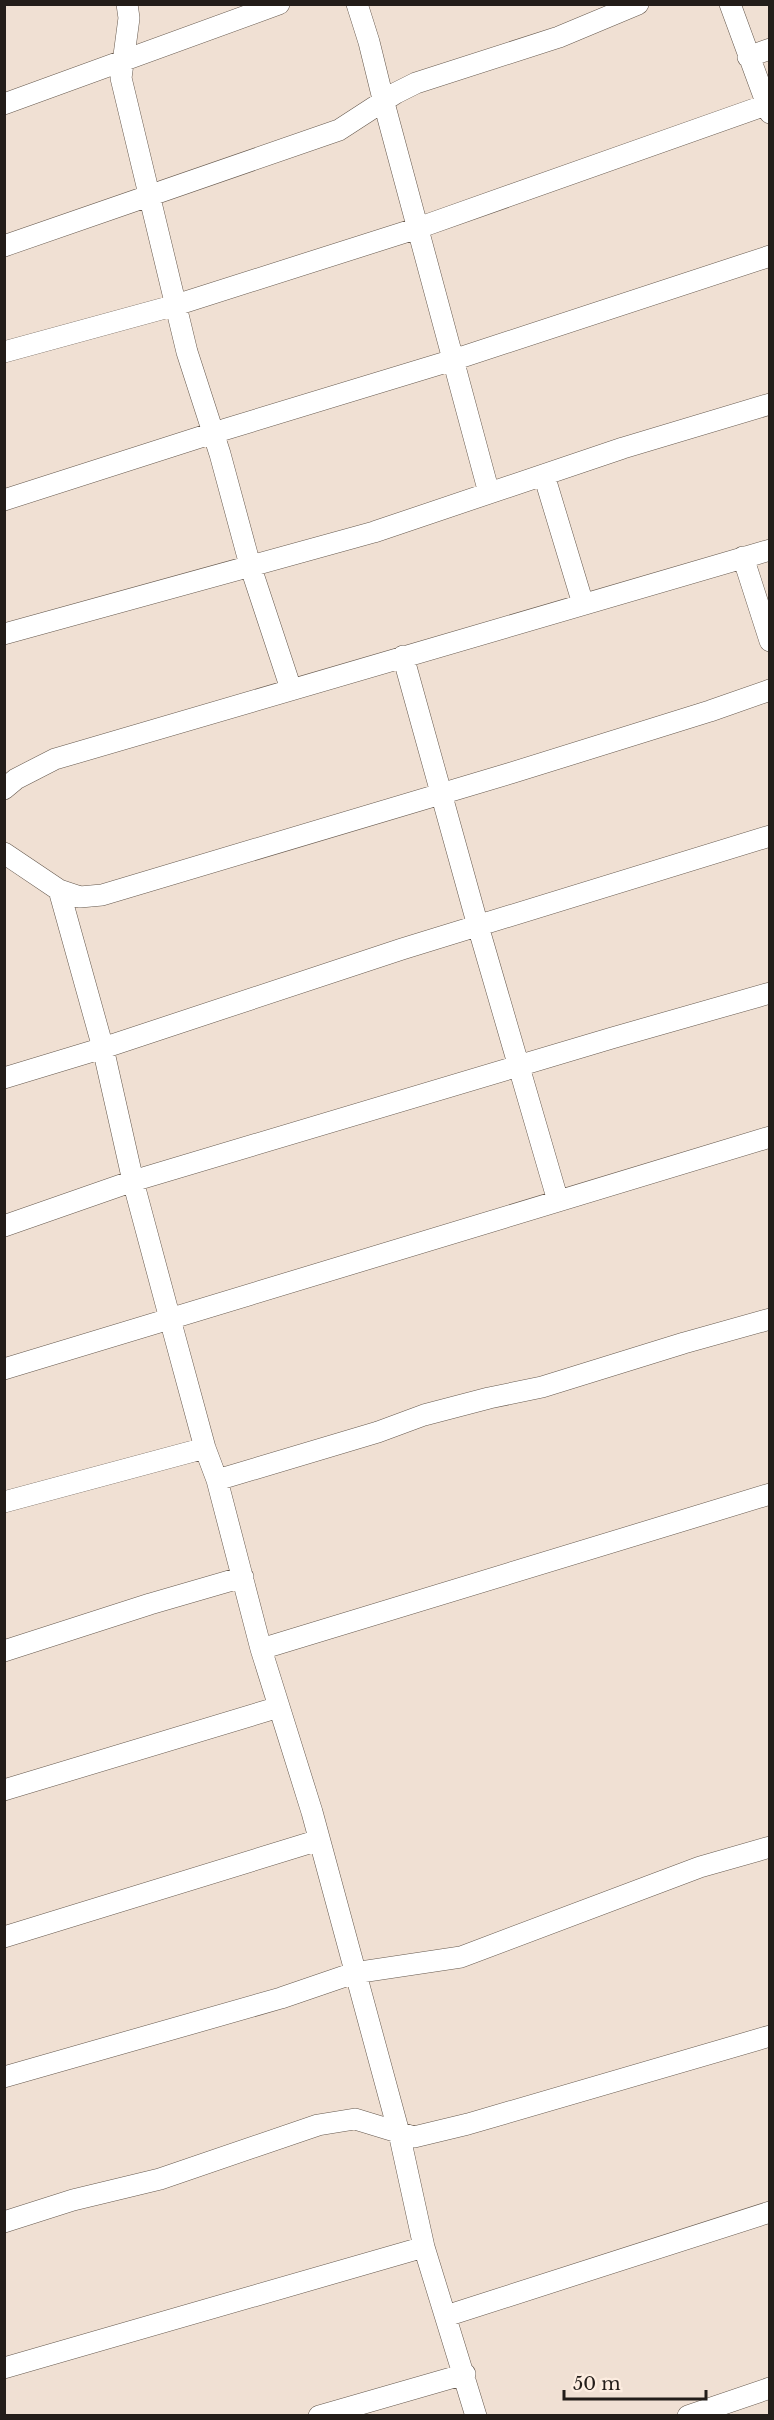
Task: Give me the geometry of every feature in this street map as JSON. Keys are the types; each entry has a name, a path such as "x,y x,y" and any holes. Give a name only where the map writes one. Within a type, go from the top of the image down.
{"street":[{"path":"127,4 129,18 121,78 187,352 213,433 250,565 291,689"},
{"path":"4,104 279,4"},
{"path":"357,4 489,493"},
{"path":"4,246 339,130 384,103 396,93 416,83 559,37 638,4"},
{"path":"4,352 176,304 418,228 768,109 730,4"},
{"path":"748,57 770,49"},
{"path":"4,500 453,360 770,256"},
{"path":"4,634 374,532 623,448 770,404"},
{"path":"544,475 583,604"},
{"path":"4,789 15,779 55,759 770,550"},
{"path":"742,558 770,641"},
{"path":"403,656 558,1201"},
{"path":"4,853 59,890 80,897 102,895 441,794 710,711 770,690"},
{"path":"4,1078 478,926 770,836"},
{"path":"59,890 103,1048 133,1181 170,1319 217,1480 261,1649 319,1840 399,2133 424,2247 476,2415"},
{"path":"4,1226 133,1181 770,993"},
{"path":"4,1369 770,1137"},
{"path":"217,1480 378,1432 424,1415 462,1404 542,1387 770,1319"},
{"path":"4,1502 206,1448"},
{"path":"261,1649 770,1494"},
{"path":"4,1651 139,1607 243,1578"},
{"path":"4,1790 279,1707"},
{"path":"4,1937 319,1840"},
{"path":"4,2076 281,1998 354,1973 461,1958 688,1871 770,1847"},
{"path":"4,2222 73,2200 160,2179 318,2125 355,2119 414,2137 770,2036"},
{"path":"446,2316 770,2212"},
{"path":"4,2368 424,2247"},
{"path":"319,2415 465,2374"},
{"path":"688,2415 770,2388"}]}
